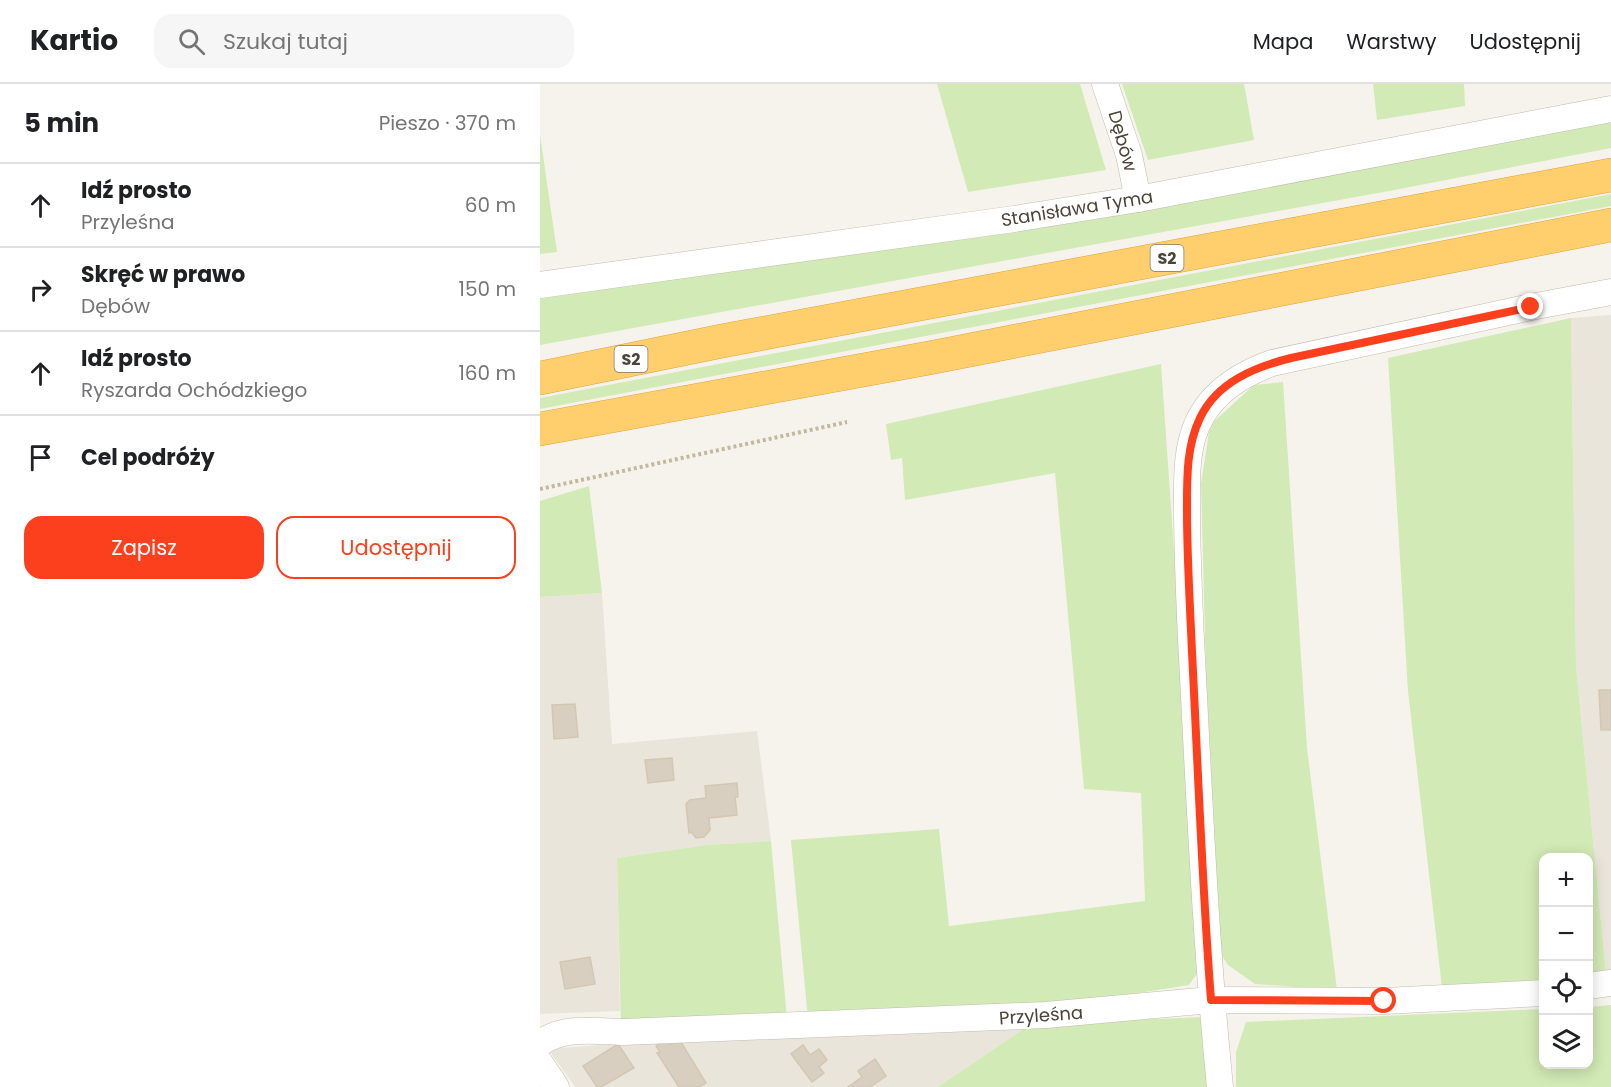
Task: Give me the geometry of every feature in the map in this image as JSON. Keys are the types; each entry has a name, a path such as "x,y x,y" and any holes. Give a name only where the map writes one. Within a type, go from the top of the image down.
{"highway":[{"name":"S2","path":"540,378 757,335 1611,175"},
{"path":"540,429 917,360 1611,225"}],"street":[{"name":"Dębów","path":"1105,84 1129,155 1138,199"},
{"name":"Stanisława Tyma","path":"540,285 1014,219 1138,199 1611,109"},
{"path":"1220,1087 1205,921 1187,549 1188,456 1200,417 1210,402 1238,377 1257,368 1291,358 1611,292"},
{"path":"1593,985 1611,983"},
{"name":"Przyleśna","path":"540,1043 562,1032 587,1030 623,1032 1046,1015 1211,1000 1384,1001 1539,993"},
{"path":"540,1063 556,1087"}],"path":[{"path":"540,489 847,422"}],"shaded area":[{"path":"1611,315 1611,972 1606,973 1576,666 1571,318"},
{"path":"602,593 612,744 757,731 771,841 707,845 617,858 620,1011 540,1014 540,597"},
{"path":"1031,1024 938,1087 575,1087 548,1049 666,1040"}],"green space":[{"path":"937,84 1080,84 1106,170 968,192"},
{"path":"1122,84 1244,84 1254,140 1148,160"},
{"path":"1373,84 1464,84 1465,106 1377,120"},
{"path":"1611,115 1611,148 1389,191 540,345 540,295"},
{"path":"540,135 557,252 540,254"},
{"path":"1611,194 1611,206 540,409 540,398"},
{"path":"1571,318 1576,666 1606,973 1593,975 1593,853 1539,853 1539,984 1442,988 1408,691 1388,358"},
{"path":"1161,364 1203,965 1189,985 1043,1008 808,1019 791,840 939,829 949,926 1145,901 1141,793 1084,789 1055,473 905,500 902,458 891,460 886,424"},
{"path":"1283,382 1307,748 1337,990 1255,984 1228,965 1213,942 1201,484 1210,425 1254,385"},
{"path":"589,486 602,593 540,597 540,501"},
{"path":"771,841 787,1019 621,1027 617,858 707,845"},
{"path":"1611,1005 1611,1087 1236,1087 1236,1052 1246,1022 1539,1009 1539,1069 1593,1069 1593,1007"},
{"path":"1205,1017 1209,1087 938,1087 1031,1024"}],"building":[{"path":"1599,690 1611,690 1611,730 1601,730"},
{"path":"575,704 578,737 554,739 552,705"},
{"path":"672,758 674,780 648,783 645,760"},
{"path":"737,783 738,797 735,797 737,815 709,818 710,830 704,837 696,838 691,832 689,833 686,804 690,800 706,798 705,786"},
{"path":"590,957 595,984 565,989 560,962"},
{"path":"679,1039 706,1083 699,1087 679,1087 657,1053 660,1052 656,1046 666,1040 670,1045"},
{"path":"618,1044 634,1068 601,1087 597,1087 583,1066"},
{"path":"803,1045 810,1055 819,1049 827,1060 819,1067 824,1073 812,1082 791,1054"},
{"path":"875,1059 886,1076 870,1087 848,1087 862,1077 858,1071"}],"route":[{"path":"1384,1001 1211,1000 1187,549 1188,456 1200,417 1210,402 1238,377 1257,368 1291,358 1531,307"}]}
